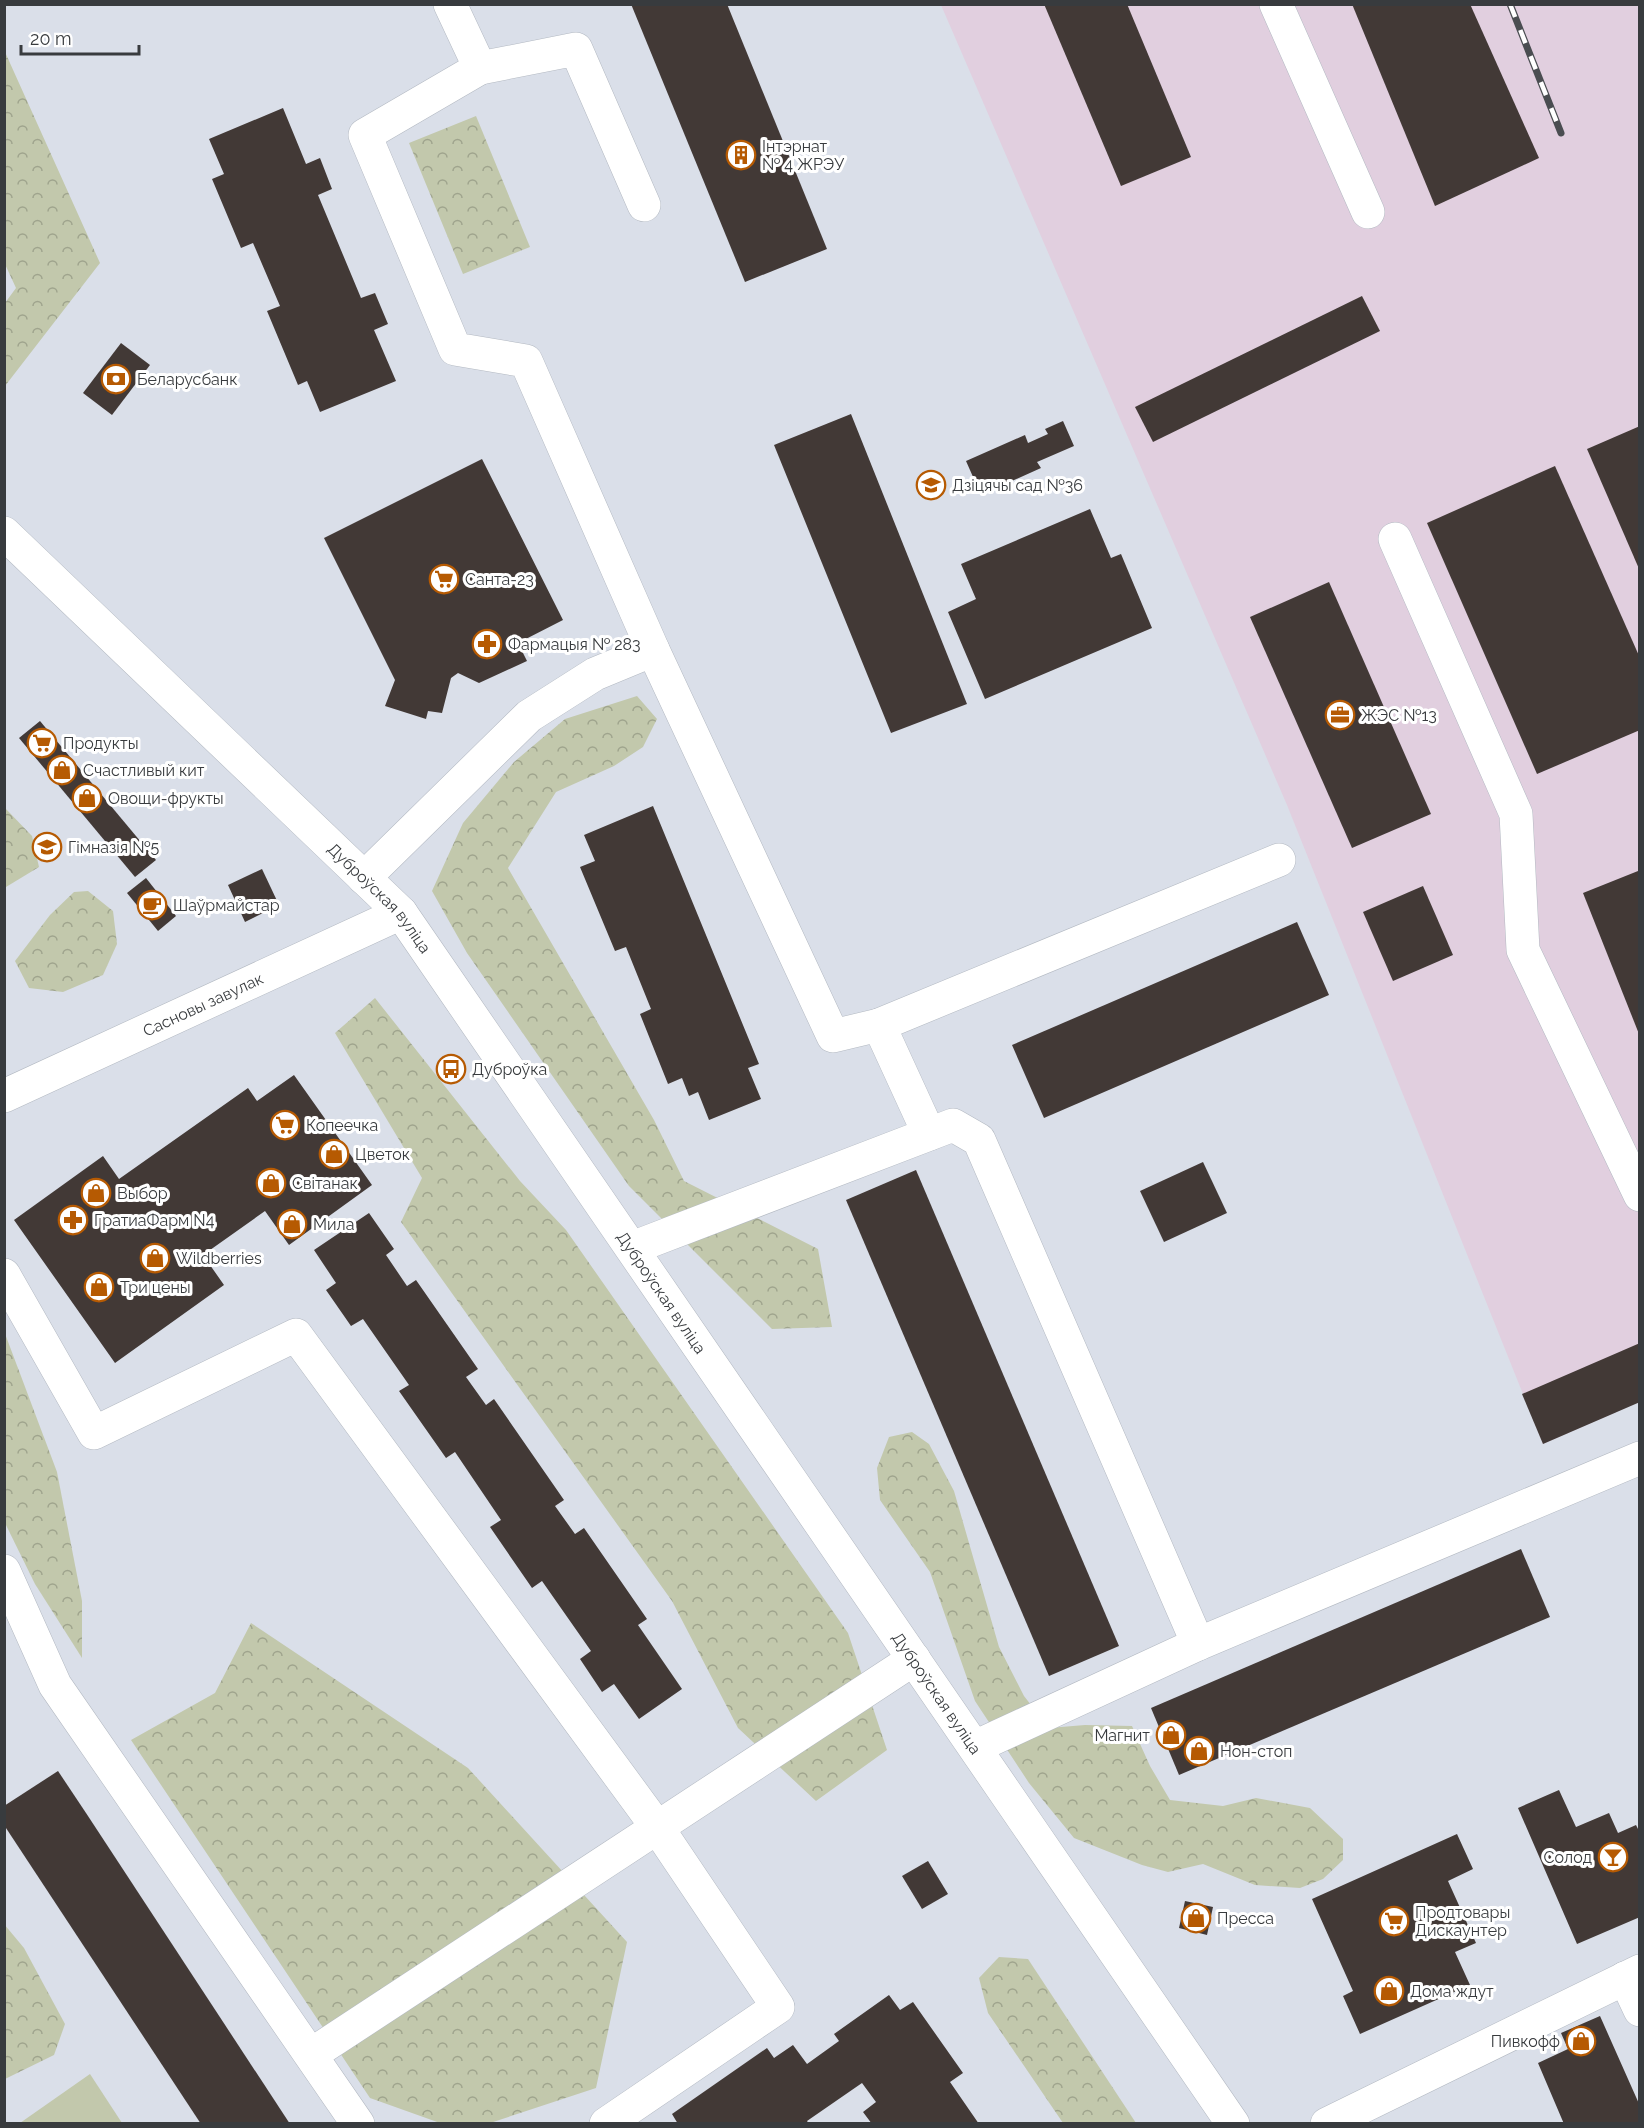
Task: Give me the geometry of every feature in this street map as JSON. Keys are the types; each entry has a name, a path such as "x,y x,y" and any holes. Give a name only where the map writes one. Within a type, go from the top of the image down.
{"main road":[{"path":"450,4 480,68"},
{"path":"1276,4 1368,212"},
{"path":"644,205 576,48 480,68 364,135 455,349 526,361 653,650 833,1036 879,1025 1279,860"},
{"name":"Дуброўская вуліца","path":"4,533 401,913 1233,2124"},
{"path":"1395,539 1516,814 1523,950 1640,1195"},
{"path":"364,878 529,716 595,674 653,650"},
{"name":"Сасновы завулак","path":"4,1096 401,913"},
{"path":"879,1025 929,1134"},
{"path":"632,1248 953,1125 979,1140 1198,1644"},
{"path":"4,1275 94,1433 296,1335 657,1827 778,2007 606,2124"},
{"path":"975,1747 1198,1644 1640,1458"},
{"path":"4,1571 55,1685 312,2054 358,2124"},
{"path":"312,2054 914,1659"},
{"path":"1327,2124 1632,1975 1640,2010"}],"shaded area":[{"path":"941,5 1639,5 1639,1402 1543,1444 1287,805"}],"green space":[{"path":"5,52 100,263 5,386 5,303 16,288 4,262"},
{"path":"476,116 530,247 463,274 409,143"},
{"path":"637,696 657,719 643,747 614,766 556,792 508,868 654,1120 684,1181 818,1249 832,1327 772,1329 629,1186 467,953 432,891 463,823 514,762 565,719"},
{"path":"5,808 32,836 39,867 6,887"},
{"path":"88,891 113,911 117,944 103,975 63,992 29,988 15,961 50,915 74,892"},
{"path":"375,998 520,1181 566,1230 848,1633 887,1750 816,1801 738,1728 672,1601 401,1222 422,1178 335,1033"},
{"path":"4,1331 57,1472 82,1601 82,1658 35,1584 5,1523"},
{"path":"912,1432 929,1444 954,1491 999,1647 1024,1696 1049,1728 1085,1725 1132,1726 1150,1766 1170,1800 1223,1806 1256,1798 1310,1808 1343,1839 1343,1860 1323,1879 1300,1888 1255,1885 1203,1864 1168,1872 1142,1865 1074,1838 1029,1783 975,1701 930,1572 880,1500 877,1468 889,1437"},
{"path":"251,1623 468,1768 627,1942 596,2088 487,2124 440,2123 370,2098 131,1740 215,1693"},
{"path":"4,1924 24,1948 65,2024 54,2055 5,2079"},
{"path":"999,1957 1028,1959 1136,2123 1063,2123 988,2013 979,1978"},
{"path":"90,2074 122,2123 20,2123"}],"building":[{"name":"Інтэрнат № 4 ЖРЭУ","path":"631,4 727,4 827,249 745,282"},
{"path":"1044,4 1127,4 1191,157 1121,186"},
{"path":"1352,4 1470,4 1539,158 1435,206"},
{"path":"283,108 306,164 320,158 332,189 318,195 361,298 375,293 388,324 374,330 396,381 320,412 307,381 298,385 267,311 280,306 253,243 241,248 212,179 224,174 209,139"},
{"path":"1362,296 1380,331 1153,442 1135,407"},
{"name":"Беларусбанк","path":"121,343 150,365 112,415 83,393"},
{"path":"851,414 967,704 891,733 774,445"},
{"path":"1063,421 1074,446 1037,462 1041,468 981,495 966,461 1025,435 1028,443 1048,434 1045,429"},
{"path":"1640,426 1640,571 1587,449"},
{"name":"Санта-23","path":"482,459 563,620 518,643 527,661 479,683 458,673 451,678 442,713 428,711 426,719 385,706 395,680 324,538"},
{"path":"1555,466 1640,658 1640,730 1537,774 1427,523"},
{"path":"1090,509 1111,558 1121,554 1152,628 985,699 948,612 976,599 961,564"},
{"name":"ЖЭС №13","path":"1329,582 1431,814 1352,848 1250,617"},
{"path":"40,721 156,860 135,877 19,738"},
{"path":"653,806 759,1064 748,1068 761,1099 709,1120 698,1092 689,1096 682,1078 668,1084 640,1014 651,1009 626,947 615,951 580,867 595,861 584,835"},
{"path":"262,869 279,905 245,922 228,885"},
{"path":"1638,871 1640,875 1639,1034 1583,893"},
{"name":"Шаўрмайстар","path":"146,878 176,916 158,931 127,893"},
{"path":"1423,886 1453,955 1393,981 1363,912"},
{"path":"1297,922 1329,995 1044,1118 1012,1045"},
{"path":"294,1075 372,1185 289,1245 265,1211 203,1255 224,1285 115,1363 14,1220 103,1156 119,1179 248,1088 257,1101"},
{"path":"1203,1162 1227,1213 1164,1242 1140,1191"},
{"path":"916,1170 1119,1646 1049,1676 846,1200"},
{"path":"369,1213 394,1249 386,1255 407,1286 416,1280 478,1369 466,1377 486,1405 494,1399 564,1500 555,1506 575,1534 584,1528 647,1619 638,1625 682,1689 639,1719 614,1684 602,1692 580,1659 591,1651 542,1581 532,1588 490,1527 501,1520 455,1452 446,1458 399,1391 409,1385 363,1319 351,1326 326,1290 336,1283 314,1250"},
{"path":"1640,1343 1640,1402 1543,1444 1522,1394"},
{"path":"1521,1549 1550,1617 1179,1775 1151,1708"},
{"path":"58,1771 290,2124 201,2124 4,1825 4,1806"},
{"path":"1559,1790 1576,1827 1609,1813 1618,1833 1636,1825 1640,1833 1640,1917 1577,1944 1518,1808"},
{"name":"Продтовары Дискаунтер","path":"1457,1834 1473,1869 1448,1881 1476,1943 1455,1952 1470,1985 1360,2034 1343,1996 1353,1991 1312,1899"},
{"path":"928,1861 948,1894 922,1909 902,1876"},
{"name":"Пресса","path":"1185,1901 1213,1907 1207,1935 1179,1928"},
{"path":"889,1995 900,2010 913,2002 963,2073 950,2082 979,2124 872,2124 863,2112 876,2102 862,2083 807,2121 809,2124 678,2124 672,2114 767,2048 774,2058 793,2045 807,2064 839,2041 834,2034"},
{"path":"1600,2016 1640,2106 1640,2124 1564,2124 1538,2063 1568,2049 1561,2033"}],"railway":[{"path":"1510,4 1561,133"}],"place":[{"name":"Інтэрнат № 4 ЖРЭУ","path":"741,155"},
{"name":"Беларусбанк","path":"116,379"},
{"name":"Дзіцячы сад №36","path":"931,485"},
{"name":"Санта-23","path":"444,579"},
{"name":"Фармацыя № 283","path":"487,644"},
{"name":"ЖЭС №13","path":"1340,715"},
{"name":"Продукты","path":"42,743"},
{"name":"Счастливый кит","path":"62,770"},
{"name":"Овощи-фрукты","path":"87,798"},
{"name":"Гімназія №5","path":"47,847"},
{"name":"Шаўрмайстар","path":"152,905"},
{"name":"Дуброўка","path":"451,1069"},
{"name":"Копеечка","path":"285,1125"},
{"name":"Цветок","path":"334,1154"},
{"name":"Світанак","path":"271,1183"},
{"name":"Выбор","path":"96,1193"},
{"name":"ГратиаФарм N4","path":"73,1220"},
{"name":"Мила","path":"292,1224"},
{"name":"Wildberries","path":"155,1258"},
{"name":"Три цены","path":"99,1287"},
{"name":"Магнит","path":"1171,1735"},
{"name":"Нон-стоп","path":"1199,1751"},
{"name":"Солод","path":"1613,1857"},
{"name":"Пресса","path":"1196,1918"},
{"name":"Продтовары Дискаунтер","path":"1394,1921"},
{"name":"Дома ждут","path":"1389,1991"},
{"name":"Пивкофф","path":"1581,2041"}]}
